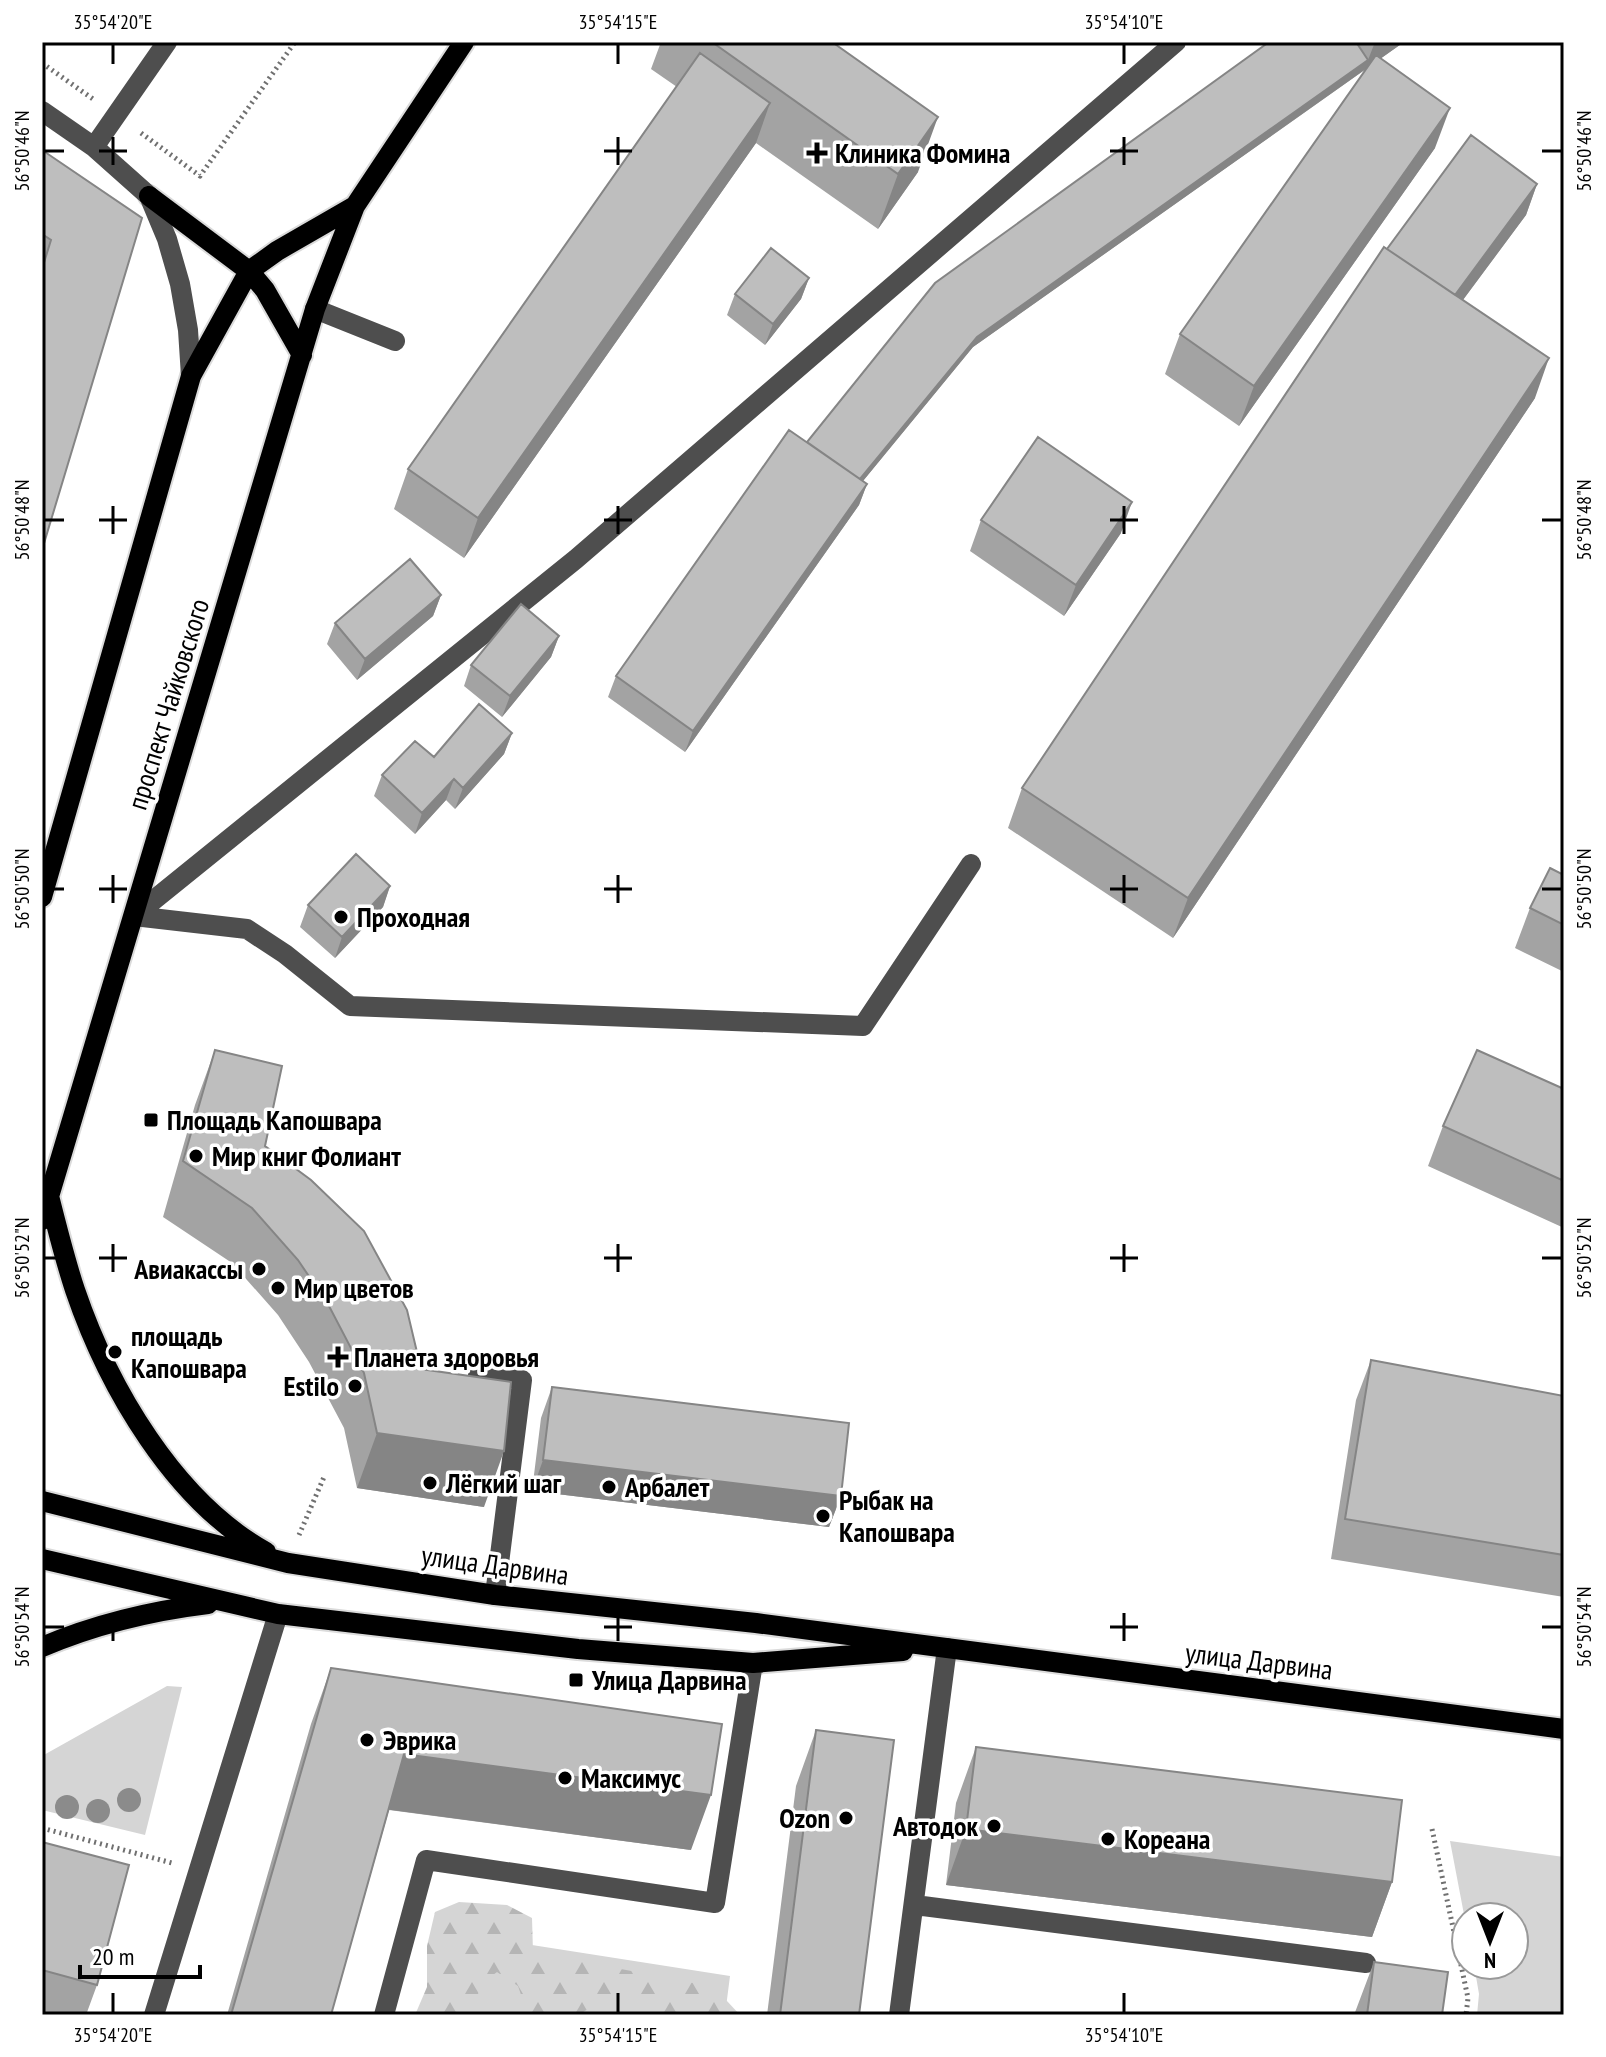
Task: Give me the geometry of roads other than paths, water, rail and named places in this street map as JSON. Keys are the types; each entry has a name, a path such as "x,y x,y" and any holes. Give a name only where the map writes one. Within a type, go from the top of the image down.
{"main road":[{"name":"проспект Чайковского","path":"42,1220 315,309 355,206 464,42"},
{"path":"149,196 249,271 265,290 302,355"},
{"name":"проспект Чайковского","path":"42,897 191,376 249,271 277,251 355,206"},
{"path":"49,1194 85,1317 109,1370 139,1421 174,1470 206,1506 257,1546 288,1563"},
{"name":"улица Дарвина","path":"42,1501 288,1563 495,1595 756,1623 1564,1729"},
{"name":"улица Дарвина","path":"42,1559 278,1614 578,1649 753,1663 947,1648"},
{"path":"42,1647 80,1631 123,1619 170,1608 222,1602"}],"street":[{"path":"94,147 167,42"},
{"path":"134,916 576,559 1176,42"},
{"path":"42,111 94,147 149,196 167,239 180,284 188,330 191,376"},
{"path":"315,309 395,341"},
{"path":"134,916 247,929 285,954 350,1006 863,1026 971,864"},
{"path":"478,1375 522,1380 495,1595"},
{"path":"154,2015 278,1614"},
{"path":"899,2015 947,1648"},
{"path":"384,2015 426,1860 715,1903 753,1663"},
{"path":"915,1905 1366,1963"}],"place":[{"name":"Клиника Фомина","path":"817,153"},
{"name":"Проходная","path":"341,917"},
{"name":"Площадь Капошвара","path":"151,1120"},
{"name":"Мир книг Фолиант","path":"196,1156"},
{"name":"Авиакассы","path":"259,1269"},
{"name":"Мир цветов","path":"278,1288"},
{"name":"площадь Капошвара","path":"115,1352"},
{"name":"Планета здоровья","path":"338,1357"},
{"name":"Estilo","path":"355,1386"},
{"name":"Лёгкий шаг","path":"430,1483"},
{"name":"Арбалет","path":"609,1487"},
{"name":"Рыбак на Капошвара","path":"823,1516"},
{"name":"Улица Дарвина","path":"576,1680"},
{"name":"Эврика","path":"367,1740"},
{"name":"Максимус","path":"565,1778"},
{"name":"Ozon","path":"846,1818"},
{"name":"Автодок","path":"994,1826"},
{"name":"Кореана","path":"1108,1839"}]}
